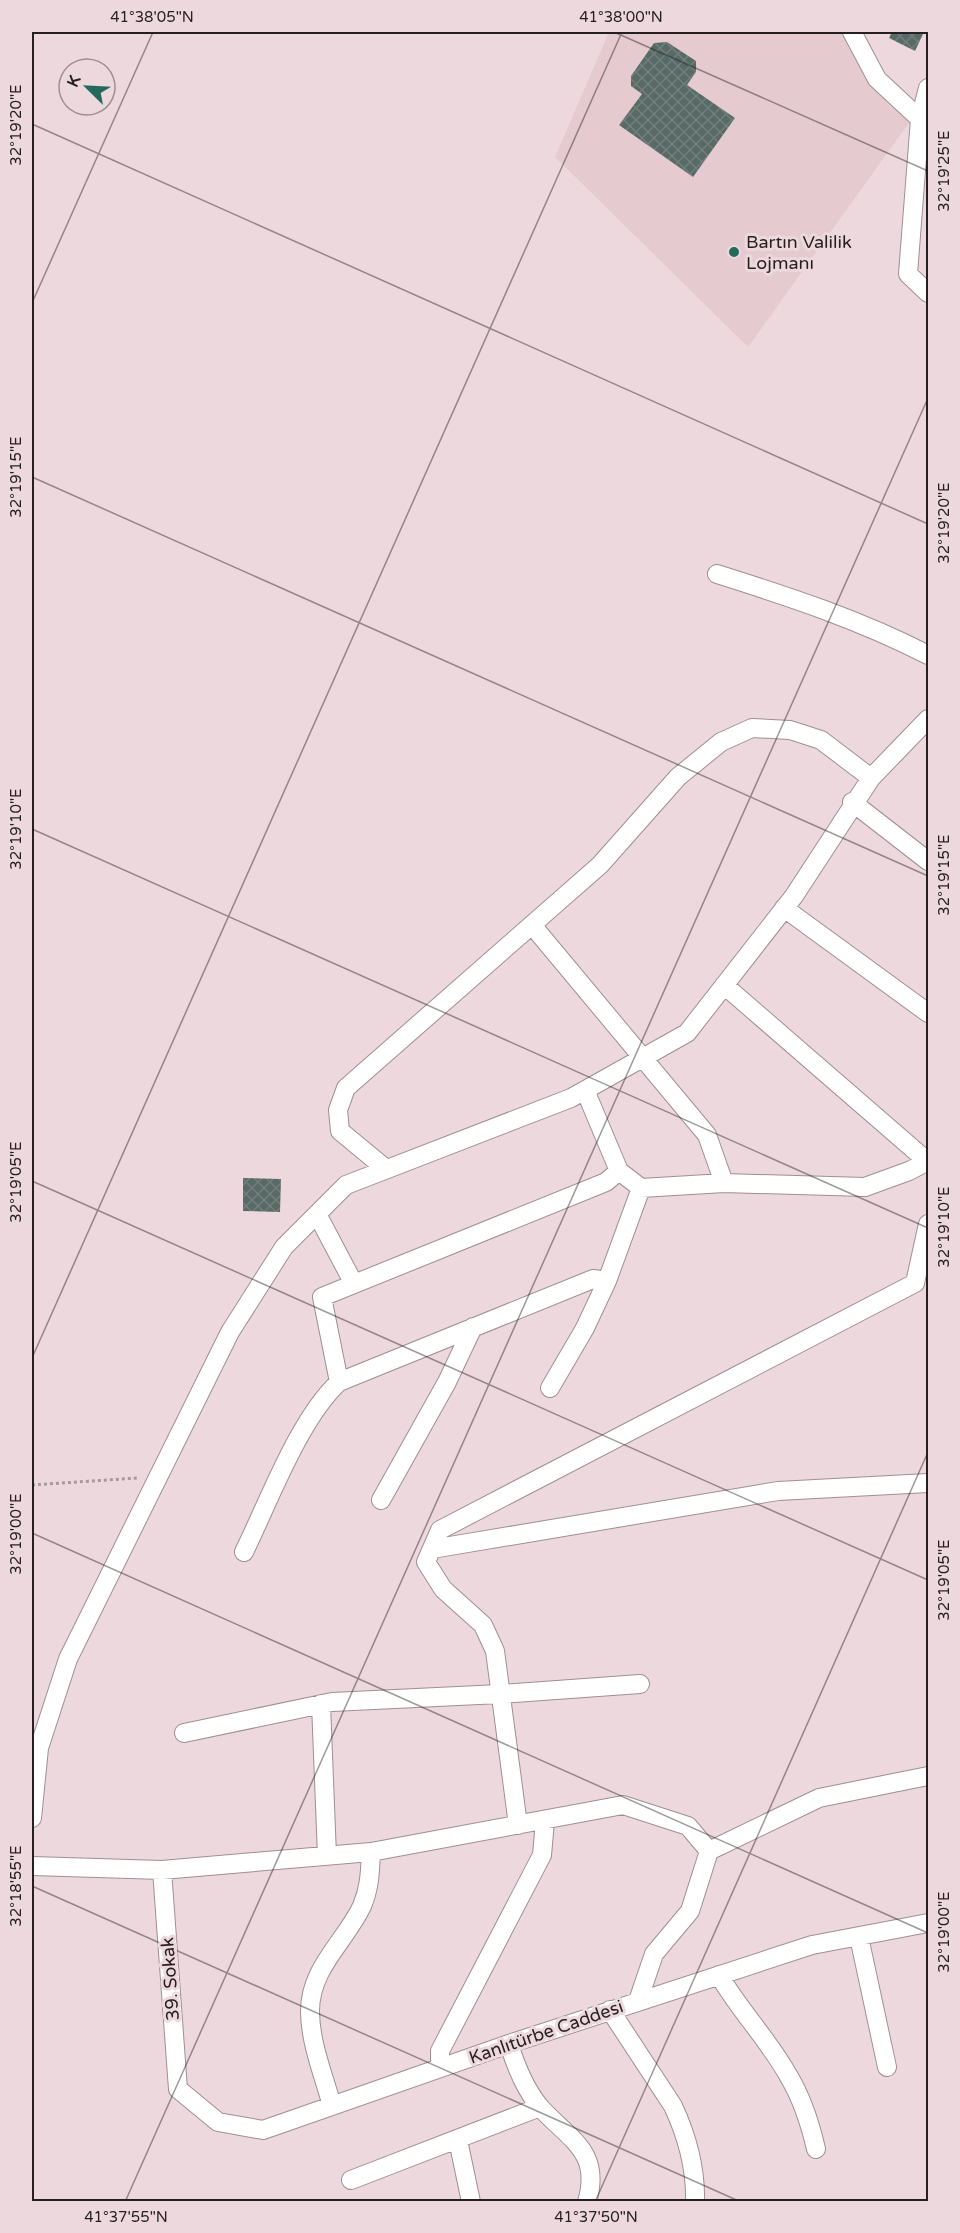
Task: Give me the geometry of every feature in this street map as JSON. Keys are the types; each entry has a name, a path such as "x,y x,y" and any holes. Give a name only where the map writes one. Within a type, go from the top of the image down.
{"street":[{"path":"852,32 877,79 924,120"},
{"path":"928,88 908,274 928,293"},
{"path":"717,574 815,604 878,630 928,655"},
{"path":"32,1818 39,1748 68,1659 230,1332 284,1247 346,1185 585,1090 687,1033 784,908 852,802 871,778 928,719"},
{"path":"386,1169 340,1131 338,1110 346,1088 600,865 692,763 736,734 752,728 765,727 806,734 836,749 871,778"},
{"path":"852,802 928,861"},
{"path":"784,908 928,1013"},
{"path":"532,925 707,1135 724,1183"},
{"path":"585,1090 619,1171 632,1184 641,1188 724,1183 865,1187 909,1171 928,1161 724,985"},
{"path":"339,1382 322,1297 606,1182 619,1171"},
{"path":"550,1388 585,1328 607,1281 641,1188"},
{"path":"317,1214 354,1284"},
{"path":"518,1825 495,1651 483,1624 443,1588 426,1562 440,1530 915,1283 928,1224"},
{"path":"244,1552 305,1426 323,1397 339,1382 593,1279 607,1281"},
{"path":"381,1500 447,1382 473,1327"},
{"path":"432,1549 778,1491 928,1483"},
{"path":"184,1733 321,1704 640,1684"},
{"path":"321,1704 327,1856"},
{"path":"638,2001 654,1954 690,1911 709,1851 819,1798 928,1776"},
{"path":"32,1866 162,1870 370,1852 623,1805 688,1826 709,1851"},
{"path":"440,2068 441,2051 542,1855 544,1821"},
{"path":"332,2106 316,2050 310,2012 320,1969 361,1907 370,1882 370,1852"},
{"name":"39. Sokak","path":"162,1870 178,2089"},
{"name":"Kanlıtürbe Caddesi","path":"178,2089 218,2122 263,2130 509,2044 812,1945 928,1923"},
{"path":"859,1937 887,2067"},
{"path":"719,1975 788,2073 804,2109 816,2149"},
{"path":"610,2010 681,2121 691,2155 695,2202"},
{"path":"509,2044 524,2085 540,2107 577,2142 590,2163 593,2182 587,2202"},
{"path":"351,2180 540,2107"},
{"path":"458,2140 471,2202"}],"path":[{"path":"32,1485 137,1479 163,1469"}],"shaded area":[{"name":"Bartın Valilik Lojmanı","path":"609,32 845,32 878,94 911,120 748,347 555,157"}],"building":[{"path":"892,32 924,32 915,51 889,38"},
{"path":"667,42 696,61 696,72 687,85 735,118 693,177 619,125 642,94 631,86 631,76 654,43"},
{"path":"243,1178 281,1179 280,1212 243,1211"}],"place":[{"name":"Bartın Valilik Lojmanı","path":"734,252"}]}
